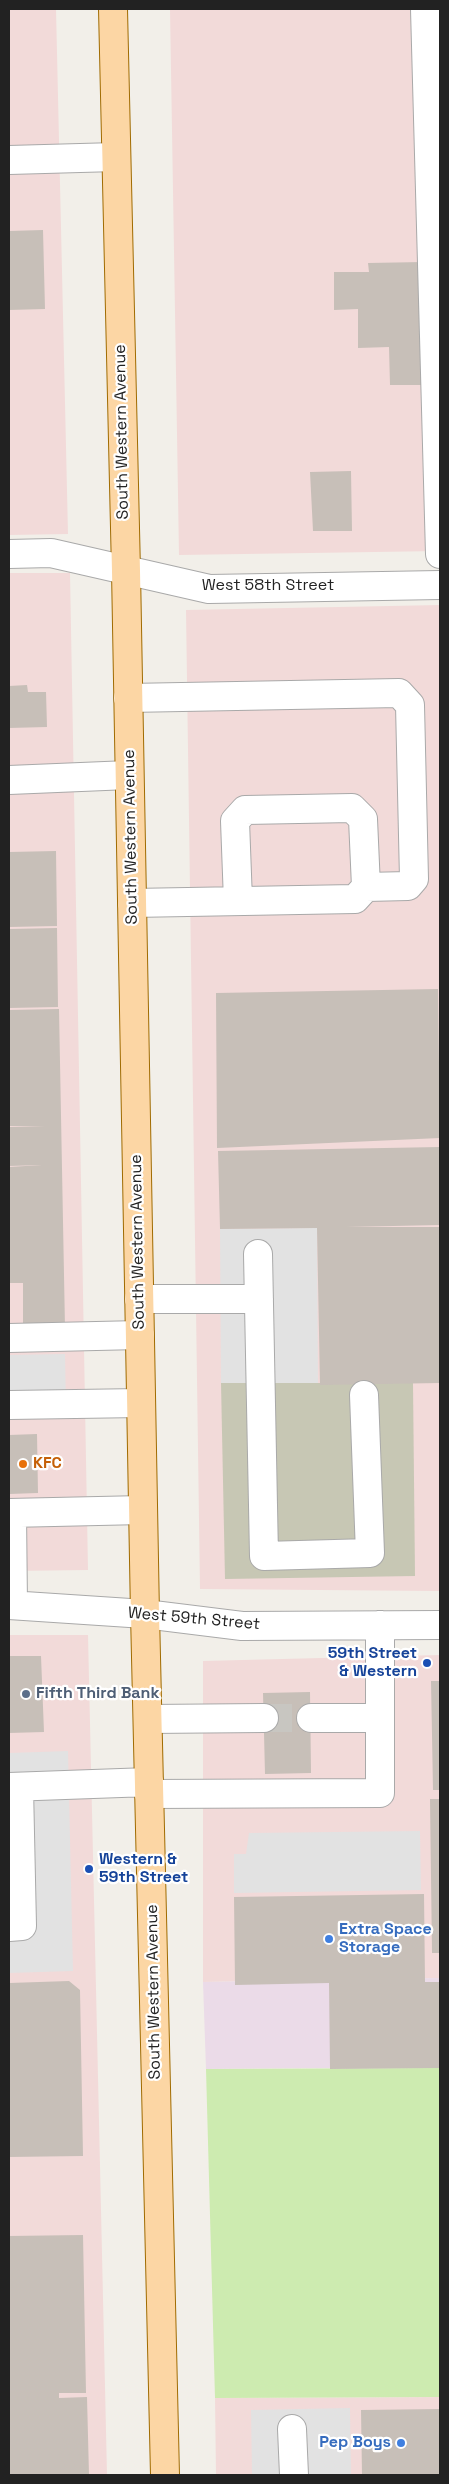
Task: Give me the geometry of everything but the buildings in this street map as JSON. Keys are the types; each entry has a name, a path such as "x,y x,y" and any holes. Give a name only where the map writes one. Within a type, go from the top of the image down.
{"main road":[{"name":"South Western Avenue","path":"113,9 126,571 145,1614 165,2475"}],"street":[{"path":"425,9 440,554"},
{"path":"9,160 116,157"},
{"name":"West 58th Street","path":"9,554 51,553 209,589 440,585"},
{"path":"128,698 399,693 410,705 414,879 408,886 366,887 354,899 132,903"},
{"path":"9,780 129,775"},
{"path":"238,901 236,821 245,810 352,808 363,819 366,887"},
{"path":"258,1254 264,1556 370,1553 364,1395"},
{"path":"139,1299 259,1299"},
{"path":"9,1338 140,1335"},
{"path":"9,1405 141,1403"},
{"path":"11,1605 10,1513 143,1510"},
{"name":"West 59th Street","path":"11,1605 145,1614 242,1626 440,1625"},
{"path":"9,1927 22,1926 14,1787 380,1793 380,1625"},
{"path":"148,1719 264,1718"},
{"path":"311,1718 380,1718"},
{"path":"292,2429 294,2475"}],"shaded area":[{"path":"9,9 56,9 68,534 9,535"},
{"path":"170,9 425,9 440,551 179,555"},
{"path":"9,573 70,573 88,1570 9,1571"},
{"path":"440,605 440,1591 200,1589 186,610"},
{"path":"317,1228 318,1383 221,1383 220,1229"},
{"path":"65,1354 66,1407 9,1408 9,1355"},
{"path":"221,1383 413,1383 415,1576 225,1579"},
{"path":"9,1635 88,1635 107,2475 9,2475"},
{"path":"440,1655 440,1978 203,1982 203,1661"},
{"path":"68,1751 73,1971 9,1973 9,1753"},
{"path":"420,1831 421,1890 234,1893 234,1854 246,1854 249,1833"},
{"path":"440,1978 440,2067 206,2069 203,1982"},
{"path":"440,2397 440,2475 216,2475 215,2398"},
{"path":"350,2408 351,2475 252,2475 251,2410"}],"green space":[{"path":"440,2068 440,2397 215,2398 206,2069"}],"tunnel":[{"path":"264,1718 311,1718"}],"place":[{"name":"KFC","path":"23,1464"},
{"name":"59th Street & Western","path":"427,1663"},
{"name":"Fifth Third Bank","path":"26,1694"},
{"name":"Western & 59th Street","path":"89,1869"},
{"name":"Extra Space Storage","path":"329,1939"},
{"name":"Pep Boys","path":"401,2443"}]}
